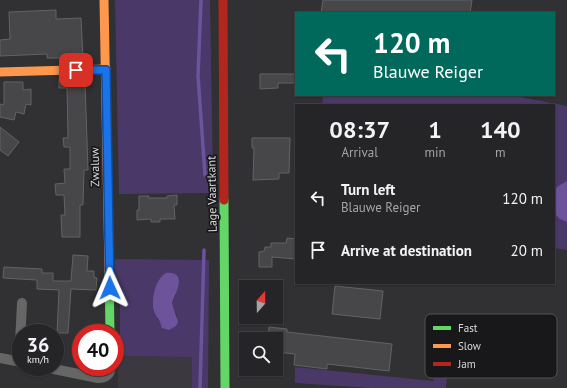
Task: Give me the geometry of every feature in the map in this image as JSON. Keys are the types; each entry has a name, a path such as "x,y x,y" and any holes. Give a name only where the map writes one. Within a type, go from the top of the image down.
{"street":[{"name":"Zwaluw","path":"104,0 110,324"},
{"name":"Lage Vaartkant","path":"222,0 225,388"},
{"path":"0,72 106,70"},
{"path":"21,324 22,303"},
{"path":"0,358 12,360"},
{"path":"88,376 98,378 104,378 106,376"}],"shaded area":[{"path":"115,0 210,0 213,181 209,185 209,193 119,194"},
{"path":"323,96 515,96 567,106 567,181 558,186 555,190 555,104 322,104"},
{"path":"567,181 567,222 560,219 555,214 555,190 558,186"},
{"path":"555,214 567,222 567,250 555,248"},
{"path":"115,259 209,260 208,388 192,388 192,357 124,356 124,324 120,324 120,286 115,282","holes":["166,273 176,295 172,303 177,317 161,323 153,301 160,278"]},
{"path":"166,273 173,273 177,275 179,279 178,289 172,303 178,322 176,326 169,330 162,328 153,306 155,290 159,280"},
{"path":"124,356 192,357 192,388 118,388 118,376 124,376"},
{"path":"295,367 433,381 433,378 447,378 446,388 371,388 295,383"}],"building":[{"path":"323,0 472,0 470,12 321,12"},
{"path":"56,10 56,19 81,18 83,58 47,58 47,54 0,56 0,40 10,39 9,12"},
{"path":"260,74 295,74 295,83 278,83 278,88 260,89"},
{"path":"59,79 73,79 73,82 85,82 88,170 84,170 83,205 80,205 80,237 62,237 61,215 65,215 64,195 56,195 55,184 65,183 64,169 70,169 70,147 64,147 63,138 68,138 67,88 59,88"},
{"path":"4,82 23,82 23,90 31,89 31,105 26,104 24,114 16,112 14,120 0,117 0,104 4,105"},
{"path":"0,127 19,142 8,156 0,150"},
{"path":"252,138 290,138 289,173 279,173 279,179 253,180 254,148 252,148"},
{"path":"177,195 177,205 174,205 175,219 160,219 160,222 151,222 151,219 137,220 139,196 149,196 148,198 167,198 167,196"},
{"path":"287,238 295,239 295,259 272,257 272,267 259,267 259,252 264,251 265,247 271,247 271,243 286,243"},
{"path":"73,255 88,256 87,271 94,271 94,277 97,278 96,290 71,289 68,333 64,333 64,324 57,324 59,290 37,289 37,280 3,278 4,267 42,269 42,273 53,273 53,281 71,281"},
{"path":"335,286 383,291 380,319 332,314"},
{"path":"269,327 287,329 287,332 392,344 389,371 327,364 327,369 294,365 295,354 283,353 283,332 269,332"}],"waterway":[{"path":"201,0 198,76 205,175"},
{"path":"200,388 204,250"}],"traffic: fast":[{"path":"224,200 225,388"},
{"path":"109,271 110,324"}],"traffic: slow":[{"path":"104,0 109,271"},
{"path":"0,72 106,69"}],"traffic: jam":[{"path":"223,0 224,200"}],"route":[{"path":"76,70 106,70 110,288"}]}
